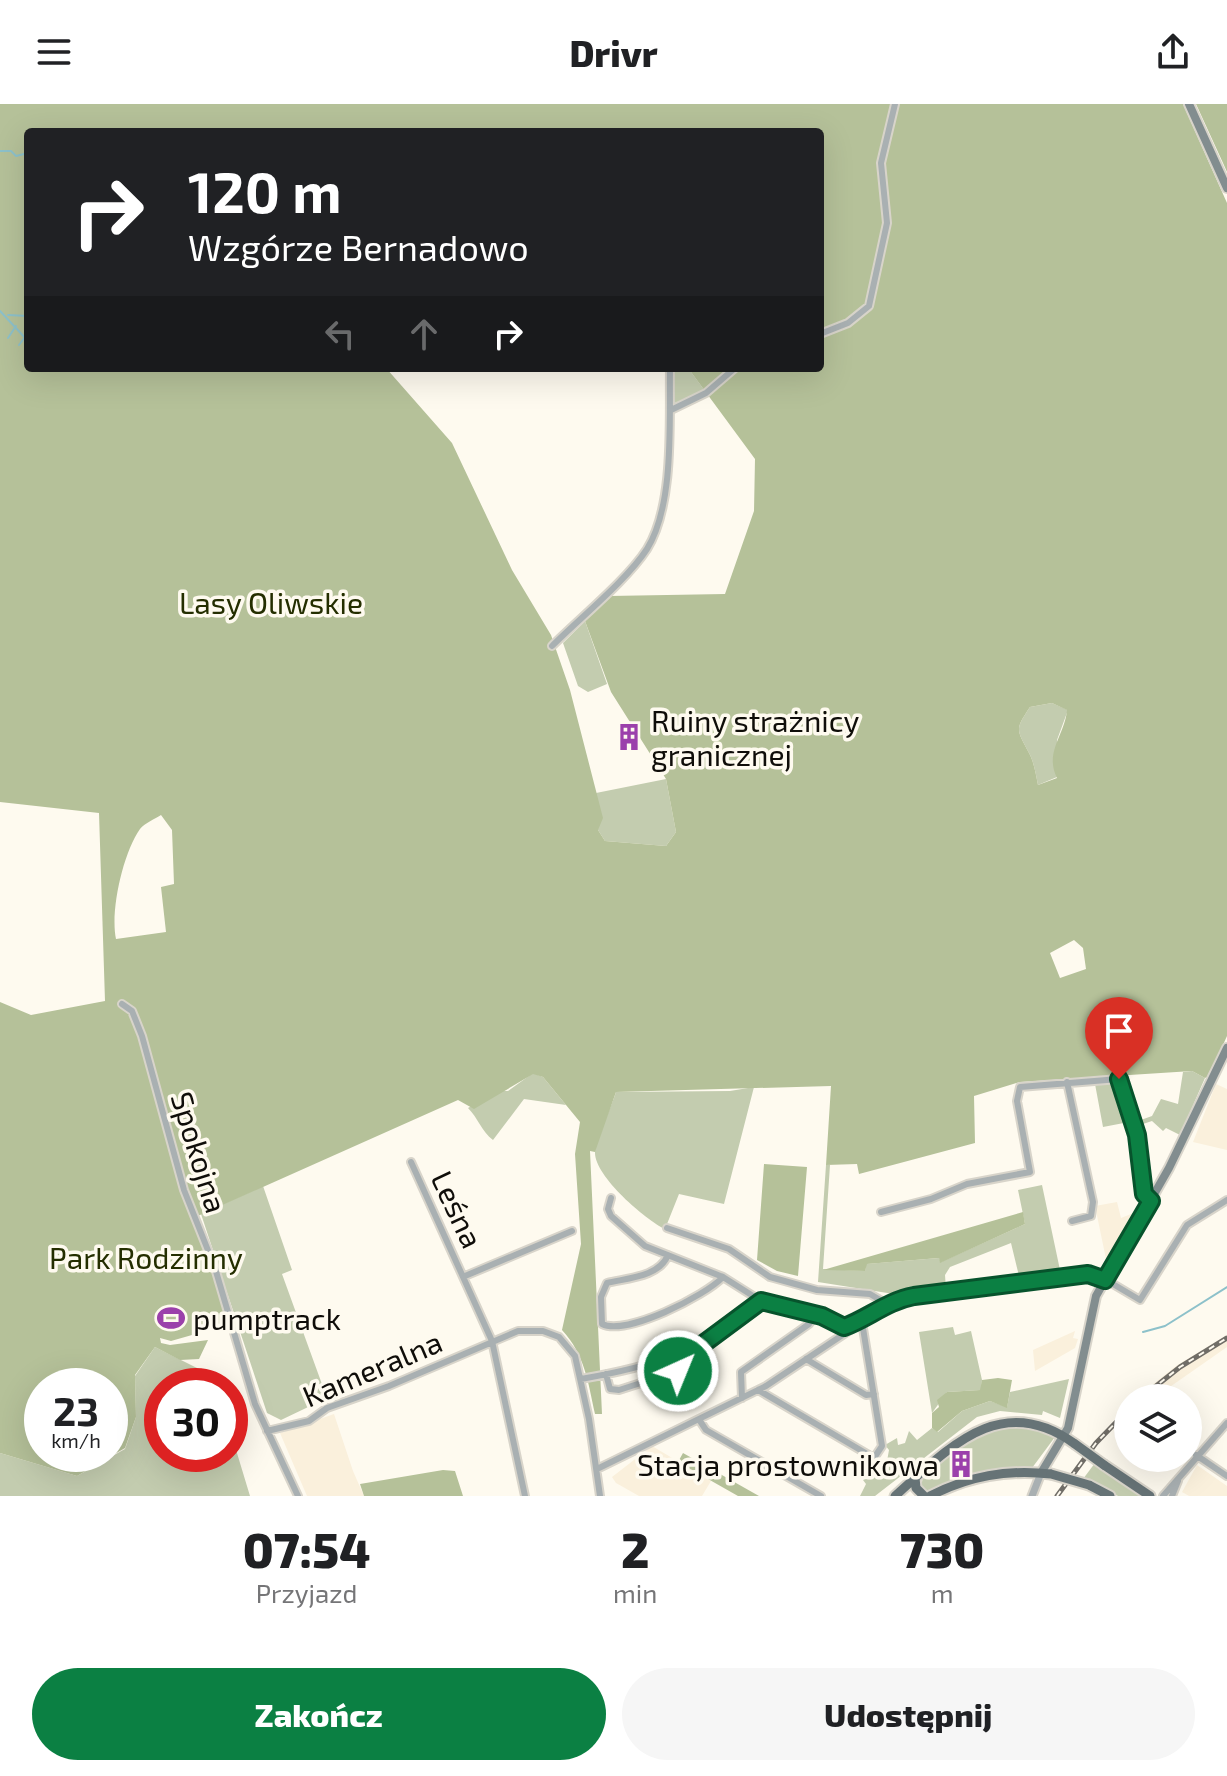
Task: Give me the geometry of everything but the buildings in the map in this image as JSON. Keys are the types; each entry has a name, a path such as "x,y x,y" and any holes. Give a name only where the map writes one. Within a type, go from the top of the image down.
{"main road":[{"path":"1189,104 1227,188"},
{"path":"1046,1473 1064,1436 1093,1307 1105,1280 1151,1201 1227,1048"},
{"path":"895,1496 953,1445 992,1425 1028,1423 1064,1436 1150,1496"},
{"path":"915,1478 916,1488 927,1496 979,1477 1009,1472 1046,1473 1089,1485 1110,1496"}],"street":[{"path":"824,332 848,323 867,309 871,301 887,223 882,177 883,143 895,104"},
{"path":"552,646 639,560 651,543 669,467 670,372"},
{"path":"671,410 706,393 730,372"},
{"name":"Spokojna","path":"122,1004 132,1011 142,1036 184,1190 215,1268 250,1390 298,1496"},
{"path":"881,1212 931,1199 967,1184 1030,1172 1017,1091 1026,1085 1119,1079 1137,1135 1144,1194 1151,1201"},
{"path":"1067,1082 1093,1202 1091,1216 1072,1221"},
{"name":"Leśna","path":"411,1162 492,1341 525,1496"},
{"path":"611,1198 608,1209 611,1216 636,1241 723,1277 761,1301 816,1315 844,1327 862,1322"},
{"path":"597,1469 604,1469 659,1436 700,1421 758,1390 887,1304 914,1296 1088,1274 1140,1300 1187,1225 1227,1200"},
{"path":"667,1228 729,1249 770,1277 817,1290 870,1294 887,1304"},
{"name":"Leśna","path":"465,1276 572,1231"},
{"path":"668,1255 660,1268 607,1283 601,1297 602,1324 611,1327 664,1312 691,1300 723,1277"},
{"path":"606,1374 610,1389 619,1390 678,1371 699,1347 761,1301"},
{"path":"742,1398 740,1373 809,1324 816,1315"},
{"path":"758,1390 874,1458 882,1446 862,1322"},
{"name":"Kameralna","path":"267,1431 309,1421 327,1408 380,1390 492,1341 525,1330 551,1333 572,1350 581,1379 600,1496"},
{"path":"581,1379 699,1347"},
{"path":"806,1359 866,1395 874,1394"},
{"path":"700,1421 706,1430 821,1496"},
{"path":"1202,1449 1227,1423"},
{"path":"1202,1459 1227,1476"},
{"path":"1163,1496 1183,1472"},
{"path":"1032,1496 1046,1473"},
{"path":"1172,1496 1179,1478"}],"shaded area":[{"path":"1216,1084 1227,1089 1227,1150 1193,1142"},
{"path":"1117,1202 1121,1218 1136,1212 1112,1260 1106,1259 1095,1206"},
{"path":"1075,1331 1073,1338 1078,1339 1075,1348 1035,1371 1033,1350"},
{"path":"1227,1335 1227,1347 1174,1384 1154,1384 1176,1366"},
{"path":"334,1414 364,1496 307,1496 280,1433"},
{"path":"652,1446 711,1481 702,1496 639,1496 616,1483 612,1477"},
{"path":"1202,1468 1227,1486 1227,1496 1189,1496 1182,1492 1193,1472 1202,1472"}],"green space":[{"name":"Lasy Oliwskie","path":"0,104 1183,104 1227,203 1227,1036 1209,1076 1205,1078 1192,1071 1020,1082 974,1096 975,1143 859,1174 857,1164 826,1165 831,1086 616,1092 595,1152 590,1151 602,1414 595,1414 581,1359 562,1330 581,1244 575,1154 580,1122 543,1077 533,1074 474,1109 458,1100 191,1219 206,1249 227,1325 171,1341 160,1338 161,1343 170,1345 208,1340 199,1359 180,1360 155,1347 135,1375 136,1417 128,1440 128,1368 24,1368 24,1460 0,1453 0,1002 31,1015 105,1001 99,813 0,802","holes":["24,128 824,128 824,372 691,372 755,459 754,511 725,594 609,596 585,621 611,692 666,779 676,832 666,846 605,841 598,830 603,818 570,690 551,635 512,570 452,443 390,372 24,372","1052,703 1067,710 1054,752 1057,778 1038,785 1019,726 1030,707","161,815 172,830 174,884 161,887 166,932 116,939 116,898 134,839 140,829","1074,940 1083,948 1086,969 1060,978 1050,953"]},
{"path":"1196,104 1227,104 1227,172 1223,163"},
{"path":"672,372 691,372 705,391 677,404 673,401"},
{"path":"585,621 607,684 588,692 578,686 563,643"},
{"path":"1052,703 1068,710 1057,740 1057,777 1038,785 1019,726 1030,707"},
{"path":"666,779 676,832 666,846 605,841 598,830 596,793"},
{"path":"1192,1071 1205,1078 1180,1135 1166,1128 1163,1131 1152,1121 1140,1125 1138,1121 1152,1116 1161,1099 1178,1104 1183,1072"},
{"path":"533,1073 543,1077 566,1105 524,1099 493,1140 468,1108 498,1091 508,1091"},
{"path":"1110,1083 1118,1089 1129,1122 1103,1127 1095,1084"},
{"path":"754,1087 724,1204 679,1194 665,1229 622,1196 597,1162 596,1147 616,1092 730,1091"},
{"path":"764,1164 807,1167 798,1276 777,1271 757,1260"},
{"path":"826,1165 830,1165 823,1269 865,1271 866,1264 939,1258 941,1262 1025,1224 1018,1190 1042,1185 1060,1270 1019,1276 1011,1243 950,1267 945,1275 946,1289 900,1295 818,1282"},
{"path":"263,1186 292,1270 282,1274 327,1398 281,1420 267,1413 201,1214"},
{"path":"1023,1212 1025,1224 940,1263 939,1258 867,1264 865,1271 823,1270"},
{"path":"953,1327 955,1335 971,1331 982,1380 981,1390 947,1392 932,1413 919,1332"},
{"path":"155,1347 197,1368 144,1368 144,1472 243,1472 250,1496 0,1496 0,1453 24,1460 24,1472 64,1472 77,1476 84,1472 128,1472 128,1440 136,1417 135,1376"},
{"path":"1069,1379 1060,1418 1043,1411 1042,1415 1000,1411 977,1417 875,1496 860,1496 866,1484 863,1480 887,1461 889,1450 885,1445 897,1438 898,1445 905,1443 909,1431 917,1440 932,1428 938,1432 962,1411 990,1401 1007,1407 1010,1392"},
{"path":"982,1380 1012,1380 1007,1408 990,1401 962,1411 937,1432 932,1428 932,1413 939,1407 937,1400 947,1392 980,1390"},
{"path":"998,1427 1027,1427 1055,1437 1032,1468 969,1476 963,1472 970,1468 961,1455 955,1465 960,1473 957,1480 928,1492 921,1488 923,1476 967,1438"},
{"path":"683,1453 759,1496 738,1496 678,1462"},
{"path":"1095,1463 1143,1496 1118,1496 1083,1479"},
{"path":"443,1470 455,1471 463,1496 364,1496 360,1484"},
{"name":"Lasy Oliwskie","path":"64,1472 84,1472 77,1476"}],"waterway":[{"path":"0,151 11,151 16,156 24,154"},
{"path":"0,311 24,337"},
{"path":"8,315 24,316"},
{"path":"8,338 16,326"},
{"path":"19,345 24,338"},
{"path":"1143,1332 1165,1326 1227,1287"}],"railway":[{"path":"1159,1384 1227,1338"},
{"path":"1057,1496 1096,1443 1114,1424"}],"place":[{"name":"Ruiny strażnicy granicznej","path":"629,737"},
{"name":"pumptrack","path":"171,1318"},
{"name":"Stacja prostownikowa","path":"961,1464"}],"route":[{"path":"678,1371 699,1347 749,1314 761,1301 822,1316 844,1327 855,1321 862,1322 898,1299 914,1296 1088,1274 1096,1274 1105,1280 1151,1201 1144,1194 1137,1135 1119,1079"}],"park label":[{"name":"Park Rodzinny","path":"146,1257"}]}
